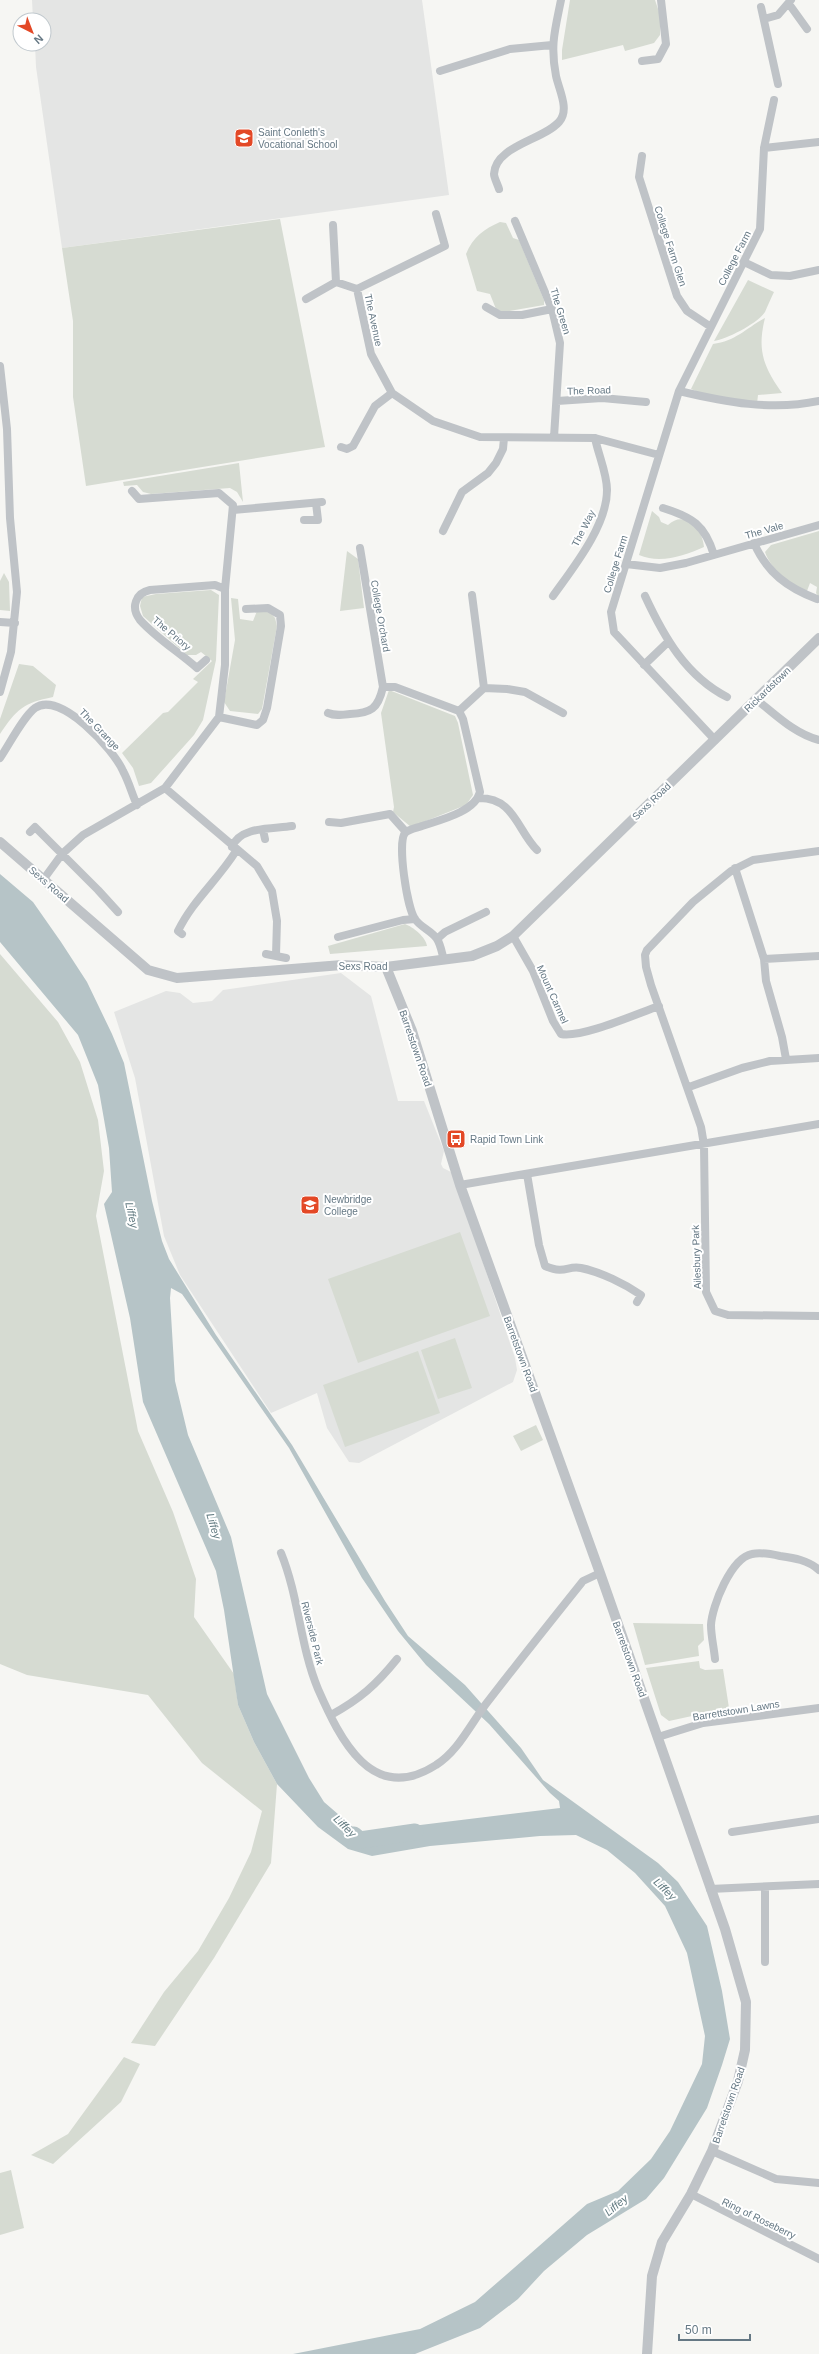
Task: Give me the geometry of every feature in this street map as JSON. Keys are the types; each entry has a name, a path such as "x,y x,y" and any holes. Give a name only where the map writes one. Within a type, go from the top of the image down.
{"street":[{"path":"500,189 494,174 499,160 513,148 559,122 564,114 563,102 557,81 552,45 561,0"},
{"path":"642,61 658,59 666,44 661,0"},
{"path":"764,19 778,15 790,2 807,29"},
{"path":"761,7 778,84"},
{"path":"440,71 510,49 552,45"},
{"name":"College Farm","path":"715,740 614,632 611,612 679,392 760,229 764,148 774,100"},
{"path":"764,148 819,142"},
{"name":"College Farm Glen","path":"642,156 639,177 677,296 687,311 711,327"},
{"name":"The Avenue","path":"436,214 445,246 357,289 371,354 392,393 433,421 466,434 504,438 594,438 659,455"},
{"name":"The Green","path":"515,221 552,309 560,343 554,437"},
{"path":"333,225 336,282"},
{"path":"744,262 770,275 790,276 819,270"},
{"path":"306,299 336,282 357,289"},
{"path":"486,307 500,315 522,314 552,309"},
{"path":"0,366 7,429 10,518 17,592 11,652 0,692"},
{"path":"679,392 714,400 758,406 803,405 819,401"},
{"path":"341,447 347,449 353,446 375,406 392,393"},
{"name":"The Road","path":"557,401 602,398 646,402"},
{"path":"444,531 462,492 488,473 496,463 503,449 504,438"},
{"name":"The Way","path":"553,596 578,561 597,526 604,508 607,489 594,438"},
{"path":"43,880 62,854 83,835 165,788 219,717 227,640 225,589 233,505 229,499 219,493 139,500 132,492"},
{"path":"233,510 319,503 322,520 304,520"},
{"path":"663,508 682,514 700,526 710,541 714,555"},
{"name":"The Vale","path":"626,564 660,568 714,555 819,525"},
{"path":"754,544 768,568 783,583 817,599"},
{"name":"College Orchard","path":"360,548 383,687"},
{"name":"The Priory","path":"206,660 197,668 139,619 135,604 137,596 142,592 215,585 225,589"},
{"path":"472,595 484,688"},
{"path":"645,596 668,642 684,662 710,688 727,698"},
{"path":"219,717 258,725 263,720 267,708 281,626 280,615 268,608 246,610"},
{"path":"0,622 15,623"},
{"name":"Rickardstown","path":"715,740 819,638"},
{"path":"644,665 668,642"},
{"path":"328,712 335,716 363,714 373,709 380,700 383,687 395,687 459,711 464,719 478,784 478,798 470,806 447,817 406,832 402,838 401,848 409,907 415,919 437,939 444,960"},
{"path":"459,711 484,688 507,689 525,692 563,713"},
{"path":"757,700 792,728 809,737 819,740"},
{"name":"The Grange","path":"0,758 35,708 45,704 54,705 73,715 109,751 123,770 137,805"},
{"name":"Sexs Road","path":"0,842 148,970 177,978 342,965 386,968 444,960 472,956 497,946 512,936 715,740"},
{"path":"165,788 234,849 257,866 272,891 277,921 276,955"},
{"path":"478,798 498,801 511,812 530,842 537,850"},
{"path":"328,822 340,823 390,814 406,832"},
{"path":"182,934 178,931 186,914 198,896 211,886 224,870 239,836 248,832 264,834 292,826"},
{"path":"30,832 34,827 62,854 108,907 118,912"},
{"path":"704,1145 701,1127 688,1087 658,1006 646,967 645,955 647,950 693,902 721,877 735,868 754,860 819,851"},
{"path":"735,868 764,960 766,981 782,1037 786,1059"},
{"path":"437,939 445,932 486,912"},
{"path":"338,937 402,920 415,919"},
{"name":"Mount Carmel","path":"512,936 533,971 553,1021 561,1034 568,1035 582,1033 658,1006"},
{"path":"266,954 286,958"},
{"path":"764,960 819,956"},
{"name":"Barretstown Road","path":"386,968 412,1031 460,1185 658,1737 739,1972 746,2002 747,2025 745,2050 738,2081 712,2151 691,2194 662,2242 652,2276 647,2354"},
{"path":"688,1087 742,1068 786,1059 819,1058"},
{"path":"460,1185 704,1145 819,1124"},
{"name":"Ailesbury Park","path":"704,1145 706,1292 715,1311 728,1315 819,1316"},
{"path":"527,1174 539,1245 545,1266 558,1271 580,1267 604,1276 641,1295 637,1302"},
{"name":"Riverside Park","path":"281,1553 289,1573 302,1635 318,1688 354,1755 369,1770 388,1777 410,1776 436,1765 456,1746 483,1707 583,1582 600,1573"},
{"path":"715,1659 711,1626 714,1606 719,1590 743,1560 751,1554 766,1554 806,1561 819,1570"},
{"path":"332,1715 363,1697 397,1659"},
{"name":"Barrettstown Lawns","path":"658,1737 703,1723 819,1708"},
{"path":"732,1832 819,1819"},
{"path":"710,1889 765,1888 819,1884"},
{"path":"765,1888 765,1962"},
{"path":"712,2151 776,2179 819,2183"},
{"name":"Ring of Roseberry","path":"691,2194 819,2259"}],"shaded area":[{"name":"Saint Conleth's Vocational School","path":"32,0 422,0 449,195 62,248 36,67 35,52 52,52 52,12 33,12"},
{"path":"570,0 655,0 660,15 660,35 654,43 625,51 623,45 562,60 562,50"},
{"path":"280,219 325,447 86,486 73,397 73,321 62,248"},
{"path":"500,222 506,223 513,238 519,240 544,300 544,305 503,312 496,309 490,294 477,291 466,254 472,243 480,234"},
{"path":"748,280 774,292 765,312 756,321 742,330 720,340 714,341"},
{"path":"765,318 762,339 763,357 770,374 782,393 758,395 757,404 708,396 691,389 713,344 734,337"},
{"path":"239,463 243,502 237,492 230,488 151,494 143,492 137,485 124,486 123,482"},
{"path":"652,511 659,517 661,522 668,525 680,519 692,523 703,540 704,547 680,556 664,559 647,558 639,555"},
{"path":"819,531 819,597 816,593 817,587 810,583 807,591 801,590 794,587 782,577 771,564 765,552 771,545"},
{"path":"347,551 358,559 364,608 340,611"},
{"path":"4,573 9,582 10,611 0,610 0,581"},
{"path":"211,590 219,595 216,660 203,720 194,735 151,783 139,786 133,768 122,753 163,713 168,712 198,682 193,679 212,661 201,652 196,655 187,655 143,616 140,606 142,597 156,594"},
{"path":"231,598 238,599 240,619 253,621 257,611 270,612 275,618 277,626 262,709 258,714 230,711 224,702 235,640"},
{"path":"19,664 33,666 56,685 53,697 34,702 22,708 16,713 0,734 0,719"},
{"path":"389,690 455,716 458,723 473,795 466,805 411,827 393,812 394,807 381,713"},
{"path":"405,924 412,927 419,933 427,946 330,954 328,946"},
{"path":"0,954 58,1022 80,1062 98,1120 104,1171 96,1216 138,1431 173,1512 196,1579 194,1617 234,1674 238,1705 254,1742 277,1784 271,1863 214,1958 155,2046 131,2043 164,1992 198,1951 229,1898 251,1852 262,1811 202,1763 148,1695 27,1675 0,1664"},
{"name":"Newbridge College","path":"341,973 371,996 398,1101 424,1101 444,1151 441,1164 443,1168 453,1173 515,1358 517,1370 513,1382 359,1463 349,1462 327,1428 317,1393 271,1413 180,1275 164,1236 135,1078 114,1012 166,991 180,993 193,1003 212,1001 223,990"},
{"path":"460,1232 490,1316 358,1363 328,1279"},
{"path":"455,1338 472,1388 438,1399 421,1350"},
{"path":"418,1351 440,1413 345,1447 323,1385"},
{"path":"536,1425 543,1440 521,1451 513,1436"},
{"path":"633,1623 703,1624 704,1640 698,1646 699,1656 645,1665"},
{"path":"699,1661 700,1668 705,1670 723,1669 729,1708 669,1721 661,1715 646,1668"},
{"path":"124,2057 140,2064 121,2102 53,2164 31,2155 68,2134"},
{"path":"11,2170 24,2228 0,2235 0,2173"}],"water":[{"path":"0,874 33,902 61,942 87,982 112,1034 124,1063 152,1201 162,1241 169,1259 216,1335 292,1445 385,1601 408,1636 465,1685 521,1748 543,1780 658,1863 678,1882 707,1926 722,1991 730,2039 707,2108 664,2178 646,2199 587,2235 544,2271 518,2299 480,2328 415,2354 293,2354 420,2329 475,2302 587,2204 618,2191 651,2159 670,2131 702,2064 705,2036 687,1953 665,1906 635,1873 607,1850 576,1835 540,1836 430,1846 372,1856 348,1849 318,1827 277,1784 254,1742 238,1705 224,1610 216,1571 143,1402 130,1318 104,1204 112,1192 109,1148 98,1085 78,1035 0,942","holes":["171,1288 182,1294 289,1448 362,1578 398,1631 426,1665 489,1724 550,1793 559,1801 560,1808 404,1827 388,1838 380,1841 353,1827 324,1802 309,1778 267,1694 231,1537 188,1435 175,1381 170,1298"]}],"waterway":[{"name":"Liffey","path":"354,1835 360,1840 415,1832"}],"place":[{"name":"Saint Conleth's Vocational School","path":"244,138"},
{"name":"Rapid Town Link","path":"456,1139"},
{"name":"Newbridge College","path":"310,1205"}]}
